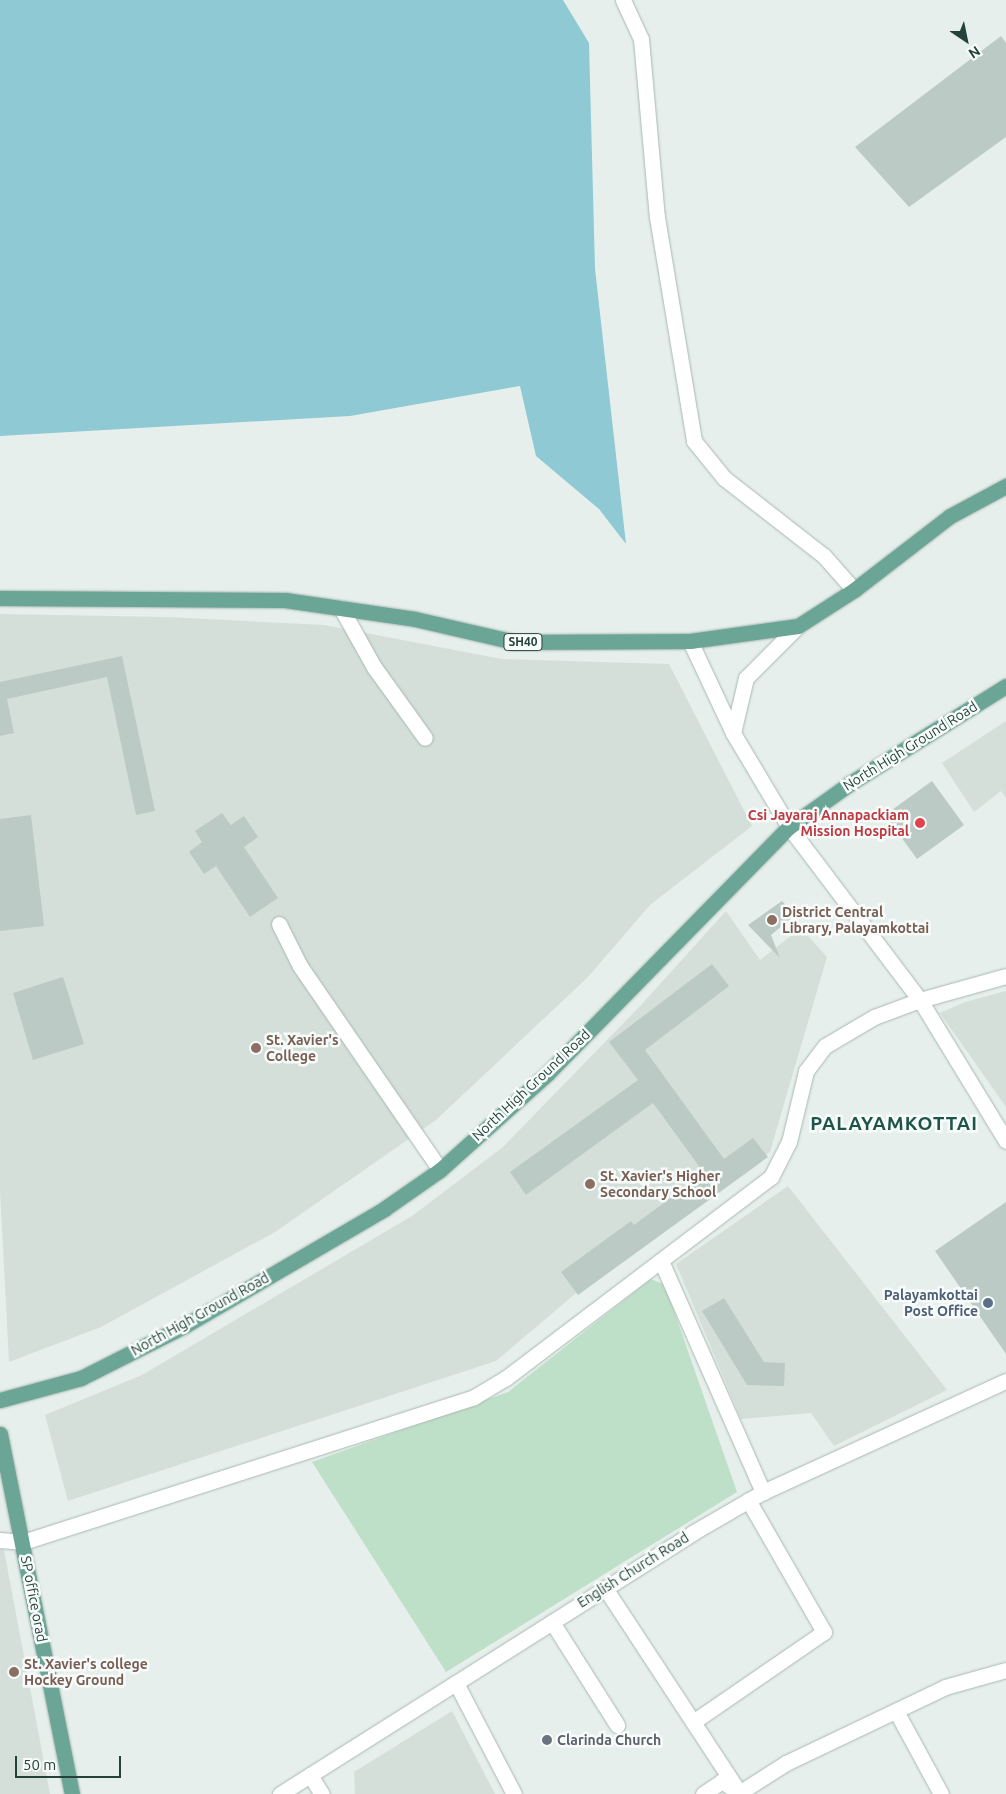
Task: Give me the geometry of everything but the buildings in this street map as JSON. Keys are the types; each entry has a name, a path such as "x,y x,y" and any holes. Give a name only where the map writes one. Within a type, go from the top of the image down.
{"main road":[{"name":"SH40","path":"0,598 285,600 415,619 515,642 690,641 798,626 854,590 950,516 1006,486"},
{"name":"North High Ground Road","path":"0,1400 80,1378 184,1326 384,1209 440,1170 548,1073 789,827 849,784 1006,686"},
{"name":"SP office orad","path":"0,1434 72,1794"}],"street":[{"path":"623,0 641,39 657,217 694,441 724,478 824,556 854,590"},
{"path":"341,608 374,667 425,738"},
{"path":"733,732 746,678 798,626"},
{"path":"690,641 733,732 789,827 920,1000 1006,1141"},
{"path":"279,924 300,966 440,1170"},
{"path":"0,1540 23,1542 474,1397 506,1378 771,1177 789,1142 806,1071 825,1046 874,1017 920,1000 1006,976"},
{"path":"661,1261 763,1492"},
{"name":"English Church Road","path":"280,1794 605,1588 748,1500 1006,1381"},
{"path":"693,1722 824,1632 748,1500"},
{"path":"605,1588 740,1793"},
{"path":"552,1622 617,1725"},
{"path":"740,1793 786,1763 945,1687 1006,1670"},
{"path":"456,1683 514,1794"},
{"path":"896,1711 942,1794"},
{"path":"310,1774 322,1794"},
{"path":"703,1794 722,1780 740,1793"}],"shaded area":[{"name":"St. Xavier's College","path":"0,614 166,617 324,625 502,659 669,664 752,826 650,905 588,977 436,1120 275,1232 101,1327 9,1362 0,1190"},
{"path":"1006,721 1006,798 1001,791 974,812 942,763"},
{"name":"St. Xavier's Higher Secondary School","path":"726,911 760,960 801,928 827,957 770,1152 575,1294 496,1361 68,1501 45,1415 142,1375 412,1216 503,1147 642,1004"},
{"path":"1006,991 1006,1107 940,1013 965,1002"},
{"path":"788,1186 947,1390 834,1446 811,1413 741,1419 676,1264"},
{"name":"St. Xavier's college Hockey Ground","path":"0,1549 4,1550 50,1794 0,1794"},
{"path":"452,1711 495,1794 355,1794 354,1772"}],"green space":[{"path":"651,1279 665,1285 737,1492 446,1672 312,1462 508,1392"}],"water":[{"path":"0,0 563,0 589,43 595,269 626,544 599,509 536,456 520,386 350,416 0,436"}],"place":[{"name":"Csi Jayaraj Annapackiam Mission Hospital","path":"920,823"},
{"name":"District Central Library, Palayamkottai","path":"772,920"},
{"name":"St. Xavier's College","path":"256,1048"},
{"name":"St. Xavier's Higher Secondary School","path":"590,1184"},
{"name":"Palayamkottai Post Office","path":"988,1303"},
{"name":"St. Xavier's college Hockey Ground","path":"14,1672"},
{"name":"Clarinda Church","path":"547,1740"}],"district":[{"name":"PALAYAMKOTTAI","path":"894,1124"}]}
